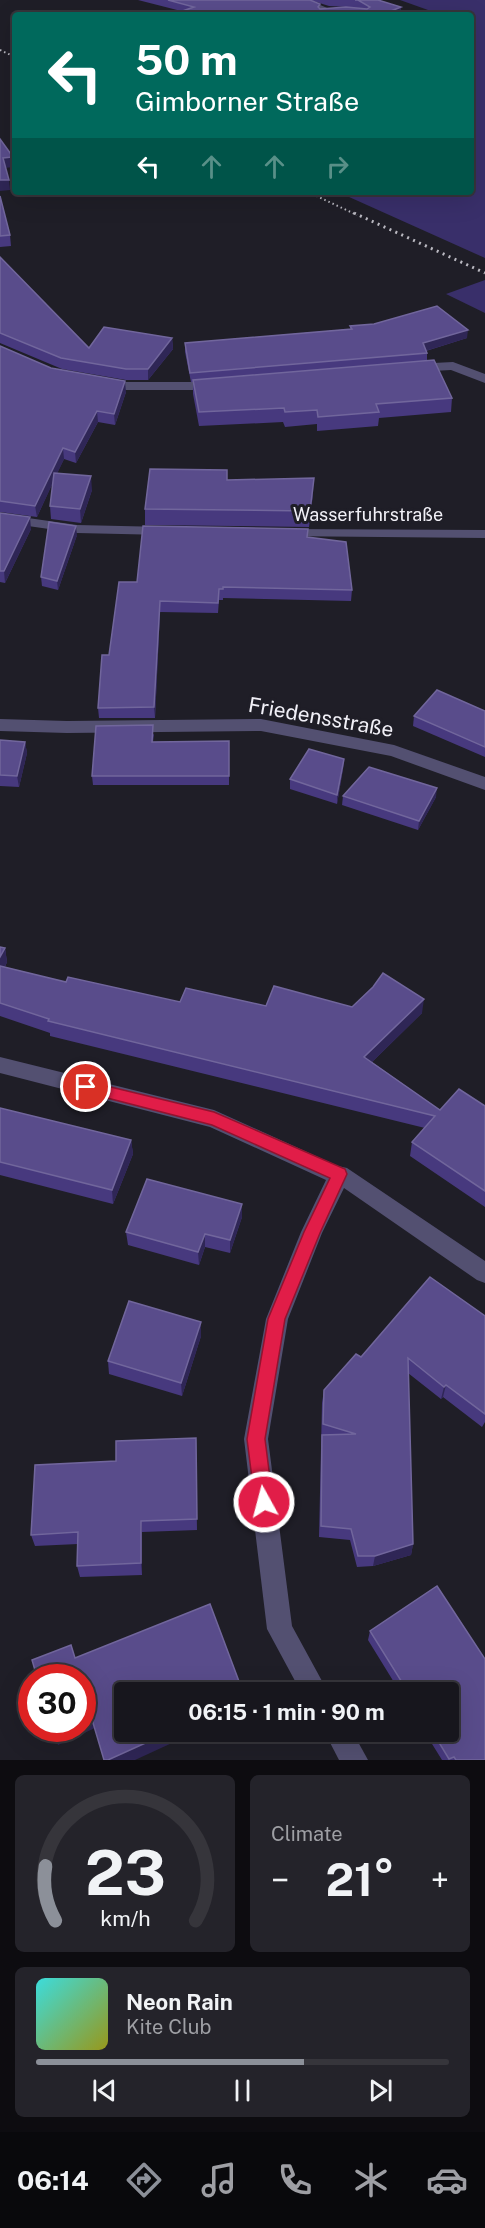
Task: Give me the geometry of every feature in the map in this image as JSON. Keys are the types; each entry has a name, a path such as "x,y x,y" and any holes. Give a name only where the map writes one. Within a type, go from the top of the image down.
{"street":[{"path":"301,0 331,12"},
{"path":"400,369 453,366 483,377"},
{"path":"92,380 126,386 198,388 233,384"},
{"path":"0,518 77,529 180,532"},
{"name":"Wasserfuhrstraße","path":"273,533 485,534"},
{"name":"Friedensstraße","path":"0,725 68,727 261,725 394,751 474,778 485,784"},
{"path":"0,1065 214,1119 339,1174 485,1273"},
{"path":"309,1682 280,1629 256,1439 277,1319 312,1232 339,1174"},
{"path":"343,1742 354,1760"}],"shaded area":[{"path":"400,0 485,0 485,258 345,195 474,195 474,12 434,12"},
{"path":"485,280 485,313 446,294"}],"building":[{"path":"168,0 310,0 320,4 318,7 320,9 346,7 367,9 370,7 358,0 378,0 401,7 388,12 180,12 194,7"},
{"path":"0,139 12,157 3,158 9,180 0,180"},
{"path":"0,196 10,235 0,236"},
{"path":"0,257 89,348 104,327 172,338 148,369 126,369 61,358 0,333"},
{"path":"437,306 468,330 423,343 427,353 190,373 185,343 352,329 350,326 374,324"},
{"path":"0,346 51,368 125,381 114,414 97,411 75,452 63,448 35,506 0,501"},
{"path":"434,360 452,398 376,404 379,412 318,417 317,410 285,412 284,408 199,412 193,380"},
{"path":"150,469 227,470 227,480 314,478 310,511 145,509"},
{"path":"54,473 91,476 80,509 50,506"},
{"path":"0,513 30,517 4,571 0,571"},
{"path":"49,522 76,526 57,581 41,577"},
{"path":"143,526 308,529 307,537 346,542 352,590 223,587 219,589 218,603 160,601 154,707 98,708 102,655 109,655 119,582 137,582"},
{"path":"437,690 485,711 485,747 414,716"},
{"path":"153,725 152,742 229,741 229,776 92,776 96,726"},
{"path":"0,740 25,742 17,776 0,775"},
{"path":"309,749 344,759 337,795 290,779"},
{"path":"369,767 437,788 419,821 343,796"},
{"path":"0,947 5,948 0,957"},
{"path":"0,966 66,982 68,977 180,1002 186,988 266,1006 274,986 352,1007 373,987 383,973 424,999 364,1057 440,1110 459,1089 485,1106 485,1191 412,1142 435,1116 48,1021 49,1019 0,1003"},
{"path":"0,1108 131,1140 112,1190 0,1162"},
{"path":"147,1179 242,1204 230,1240 205,1234 198,1252 126,1232"},
{"path":"430,1277 485,1316 485,1414 446,1385 444,1387 408,1358 413,1544 375,1556 358,1556 351,1529 321,1526 322,1435 356,1434 323,1424 324,1390 356,1354 361,1357"},
{"path":"129,1301 201,1322 181,1383 108,1361"},
{"path":"196,1438 197,1519 141,1521 141,1563 77,1566 78,1532 31,1535 35,1465 116,1461 116,1441"},
{"path":"437,1586 485,1659 485,1760 456,1760 454,1757 449,1759 439,1742 459,1742 459,1682 402,1682 370,1631"},
{"path":"210,1604 239,1682 114,1682 114,1742 148,1742 104,1760 96,1733 96,1664 33,1664 32,1660 71,1645 75,1658"}],"railway":[{"path":"0,50 12,56"},
{"path":"314,195 357,215"},
{"path":"354,213 485,273"}],"route":[{"path":"86,1087 214,1119 339,1174 312,1232 277,1319 256,1439 264,1502"}]}
